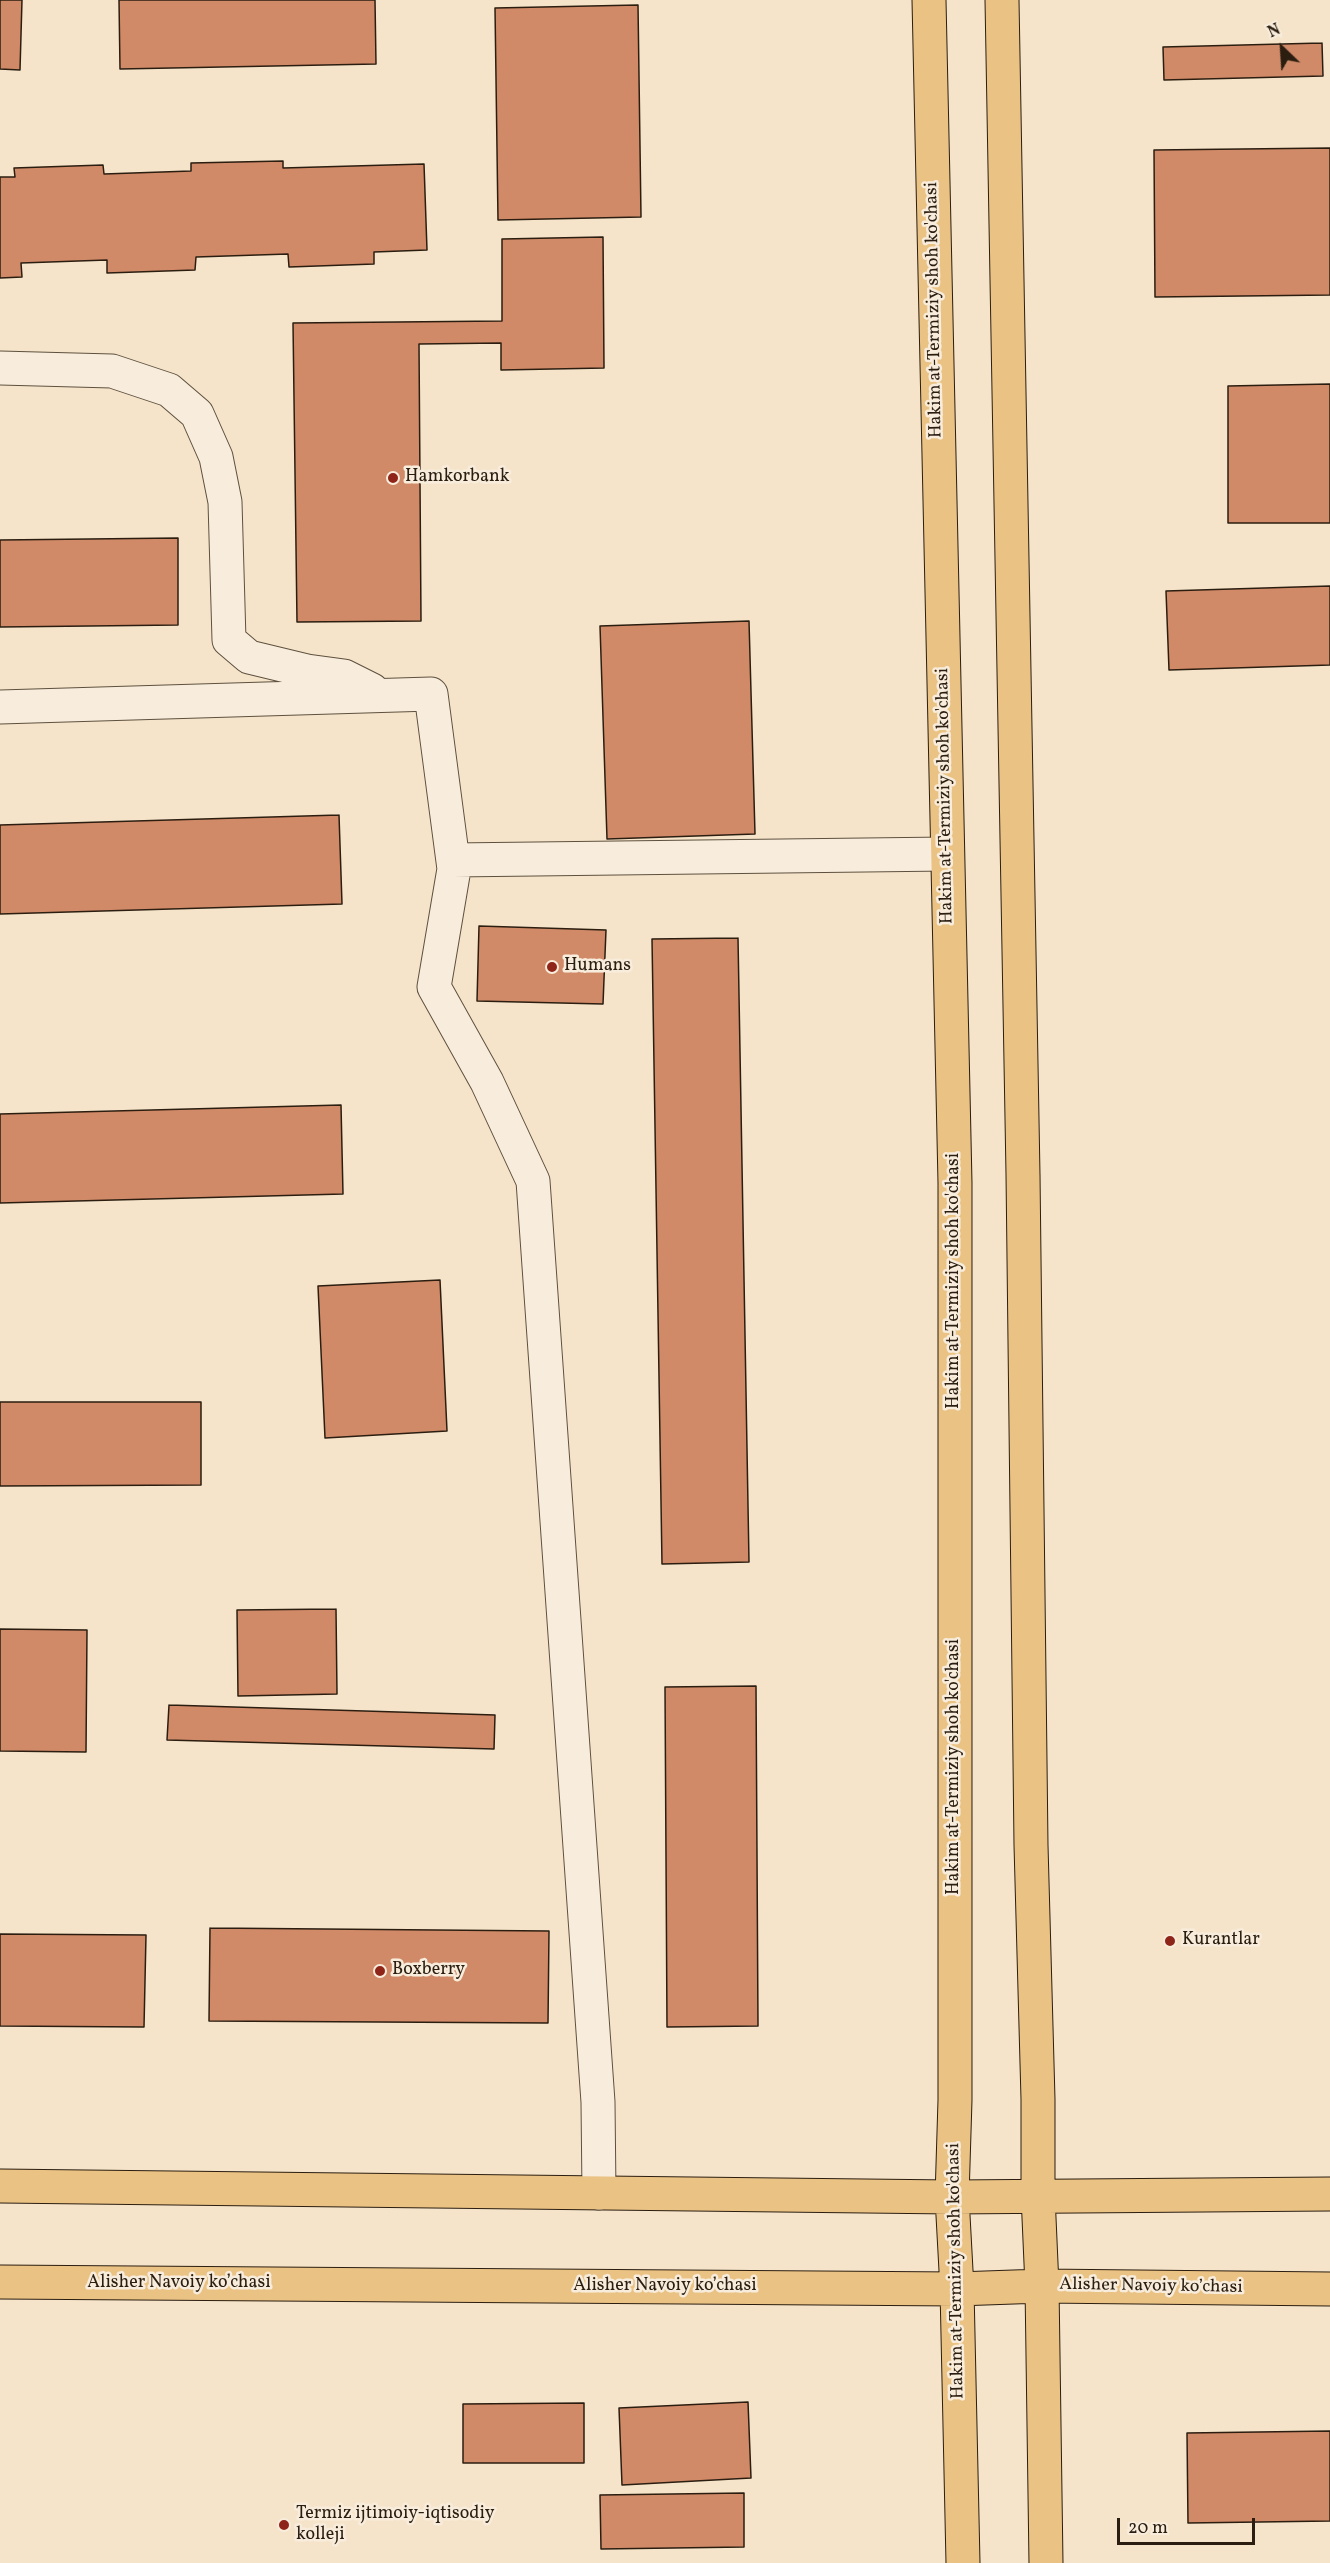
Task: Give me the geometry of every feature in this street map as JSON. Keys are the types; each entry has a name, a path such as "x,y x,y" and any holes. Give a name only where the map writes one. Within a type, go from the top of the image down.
{"main road":[{"name":"Hakim at-Termiziy shoh ko'chasi","path":"928,0 955,1183 956,2100 952,2197 957,2289 963,2563"},
{"path":"1002,0 1046,2563"},
{"path":"0,2186 952,2197 1330,2194"},
{"name":"Alisher Navoiy ko’chasi","path":"0,2282 957,2289 1042,2286 1330,2289"}],"lane":[{"path":"0,368 112,371 169,390 197,414 216,457 225,502 229,640 249,657 307,671 344,676 384,696"},
{"path":"0,707 430,694 454,869 434,987 487,1082 532,1180 598,2102 599,2193"},
{"path":"453,860 948,854"}],"building":[{"path":"0,0 22,0 20,70 0,69"},
{"path":"119,0 375,0 376,64 120,69"},
{"path":"638,5 641,217 498,220 495,8"},
{"path":"1322,43 1323,76 1164,80 1163,47"},
{"path":"1330,148 1330,295 1155,297 1154,150"},
{"path":"283,161 283,168 424,164 427,250 374,252 374,264 289,267 288,254 196,257 195,270 107,273 107,260 21,263 22,277 0,278 0,177 15,177 14,168 103,165 104,174 191,171 191,163"},
{"path":"603,237 604,368 501,370 501,343 419,344 421,621 297,622 293,323 502,321 502,239"},
{"path":"1330,384 1330,523 1228,523 1228,386"},
{"path":"178,538 178,625 0,627 0,540"},
{"path":"1330,586 1330,665 1169,670 1166,591"},
{"path":"749,621 755,834 607,839 600,626"},
{"path":"339,815 342,904 0,914 0,825"},
{"path":"479,926 606,930 603,1004 477,1001"},
{"path":"738,938 749,1562 662,1564 652,939"},
{"path":"341,1105 343,1194 0,1203 0,1114"},
{"path":"440,1280 447,1431 325,1438 318,1286"},
{"path":"0,1402 201,1402 201,1485 0,1486"},
{"path":"336,1609 337,1694 238,1696 237,1610"},
{"path":"0,1629 87,1630 86,1752 0,1751"},
{"path":"756,1686 758,2026 667,2027 665,1687"},
{"path":"169,1705 495,1715 494,1749 167,1740"},
{"path":"210,1928 549,1931 548,2023 209,2021"},
{"path":"0,1934 146,1935 144,2027 0,2026"},
{"path":"748,2402 751,2478 622,2485 619,2408"},
{"path":"584,2403 584,2463 463,2463 463,2404"},
{"path":"1330,2431 1330,2521 1188,2523 1187,2433"},
{"path":"744,2493 744,2547 601,2549 600,2495"}],"place":[{"name":"Hamkorbank","path":"393,478"},
{"name":"Humans","path":"552,967"},
{"name":"Kurantlar","path":"1170,1941"},
{"name":"Boxberry","path":"380,1971"},
{"name":"Termiz ijtimoiy-iqtisodiy kolleji","path":"284,2525"}]}
